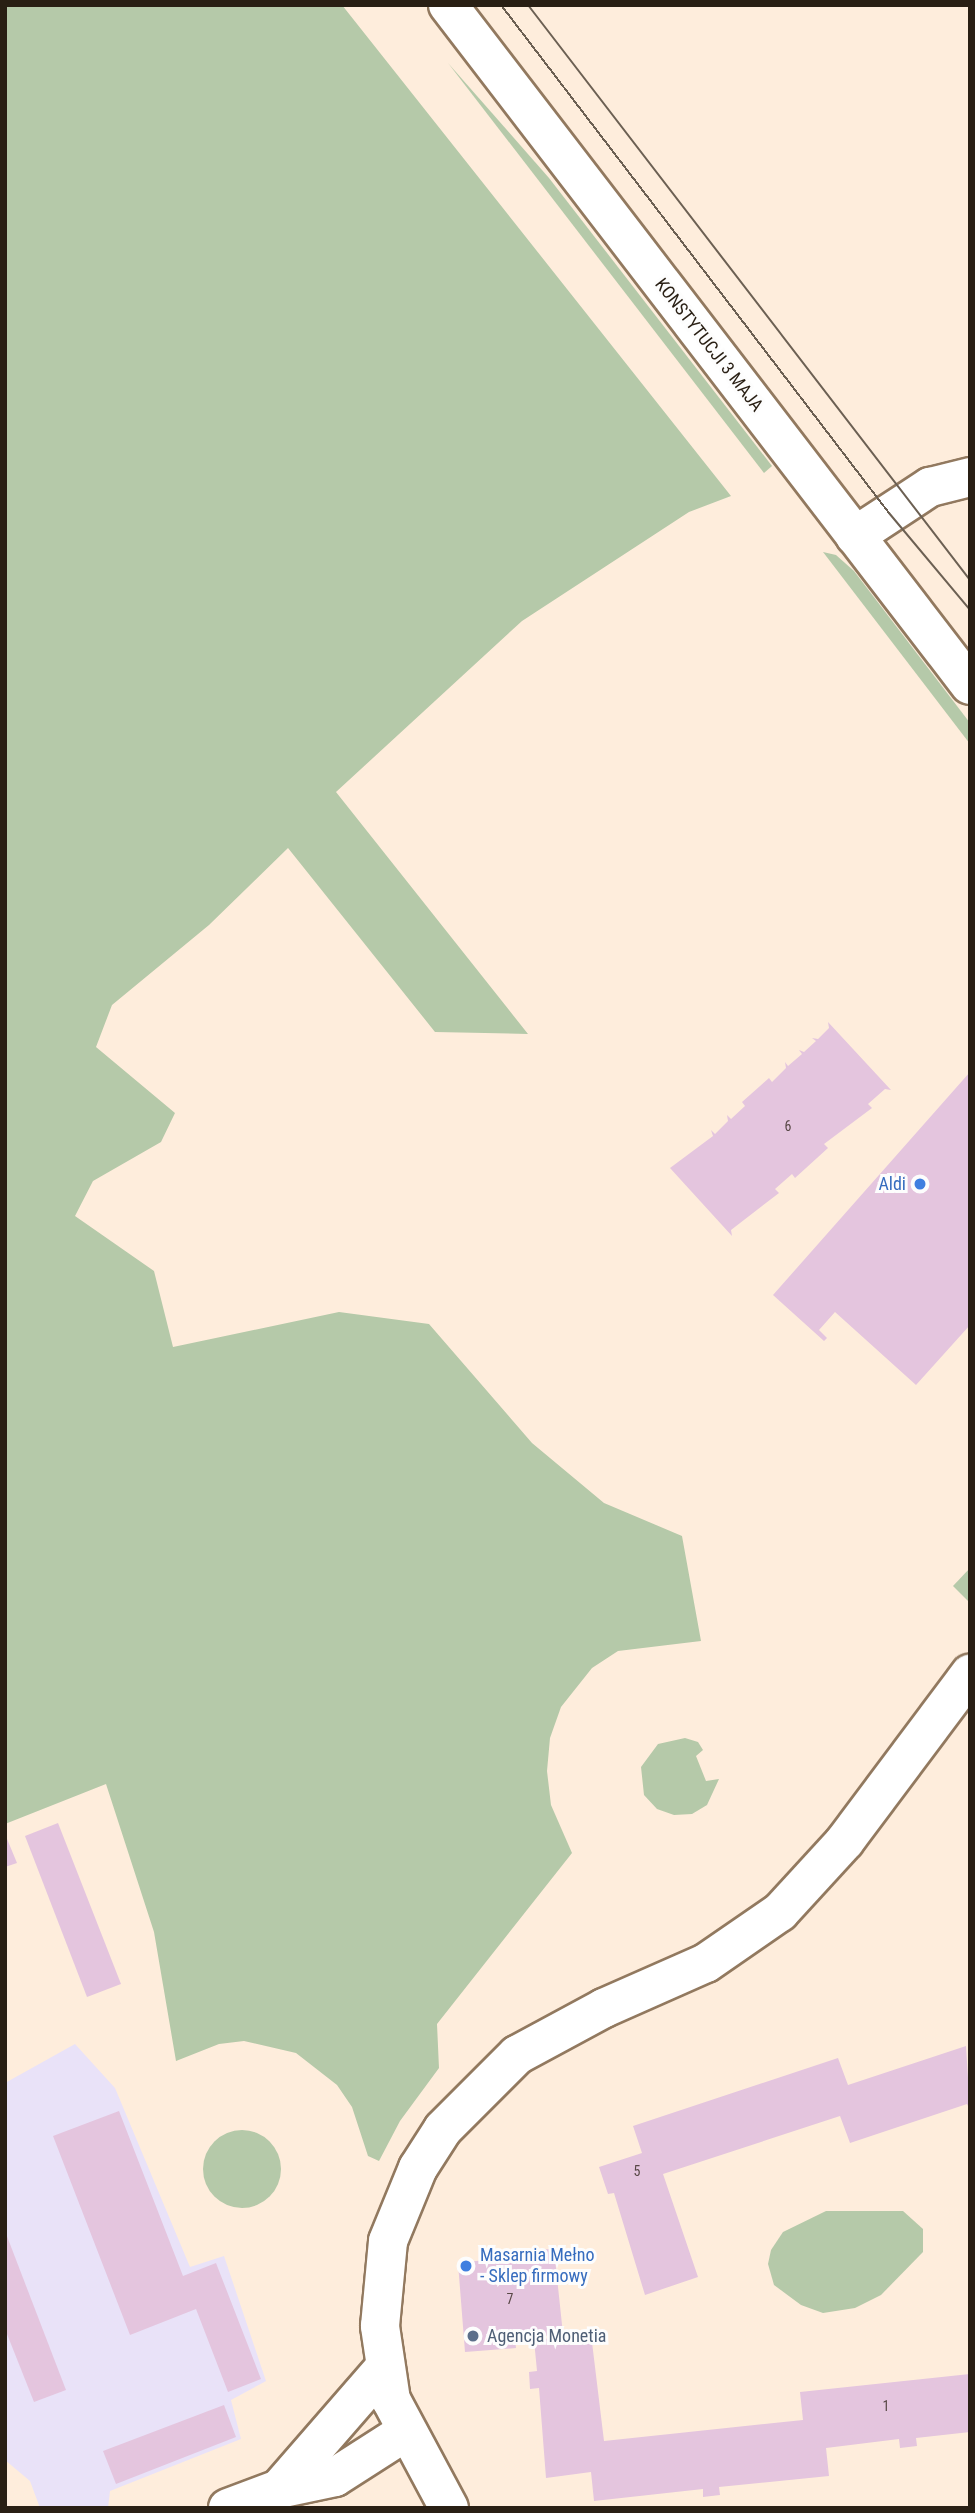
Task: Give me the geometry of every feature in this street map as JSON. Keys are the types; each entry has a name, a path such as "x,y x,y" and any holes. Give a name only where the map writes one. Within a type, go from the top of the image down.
{"street":[{"name":"KONSTYTUCJI 3 MAJA","path":"447,5 970,685"},
{"path":"855,536 930,487 970,477"},
{"path":"449,2508 405,2432 384,2368 380,2326 388,2241 418,2168 443,2129 517,2055 604,2008 706,1963 780,1912 845,1841 970,1674"},
{"path":"279,2489 384,2368"},
{"path":"337,2423 405,2432"},
{"path":"228,2508 279,2489 335,2477 405,2432"}],"shaded area":[{"path":"75,2044 115,2088 190,2267 224,2256 266,2381 231,2400 241,2439 110,2491 108,2508 40,2508 30,2481 5,2460 5,2083"}],"green space":[{"path":"5,5 342,5 731,496 689,512 522,621 336,792 528,1034 435,1032 288,848 209,925 112,1005 96,1047 175,1113 161,1142 93,1181 75,1216 154,1271 173,1347 339,1312 429,1324 532,1443 604,1503 682,1536 701,1641 618,1651 592,1668 561,1707 550,1738 547,1771 551,1805 572,1853 437,2024 439,2068 400,2121 379,2161 368,2156 352,2107 337,2085 296,2053 244,2041 219,2044 176,2061 154,1932 106,1784 5,1824"},
{"path":"448,63 549,178 772,466 764,473"},
{"path":"823,552 836,555 854,571 970,723 970,744"},
{"path":"970,1568 970,1603 953,1586"},
{"path":"685,1738 698,1742 703,1750 696,1756 706,1781 719,1779 707,1805 692,1814 674,1815 657,1809 644,1795 641,1767 658,1744"},
{"path":"242,2130 257,2133 270,2141 278,2154 281,2169 278,2184 270,2197 257,2205 242,2208 227,2205 214,2197 206,2184 203,2169 206,2154 214,2141 227,2133"},
{"path":"826,2211 903,2211 923,2229 923,2252 881,2295 855,2308 823,2313 801,2305 774,2285 768,2264 771,2250 783,2232"}],"building":[{"path":"828,1022 891,1090 885,1089 868,1104 872,1108 824,1144 828,1148 795,1178 792,1174 775,1189 779,1193 731,1230 732,1236 670,1168 713,1136 711,1130 715,1134 728,1121 727,1115 731,1119 745,1106 742,1102 769,1078 772,1082 786,1068 785,1062 788,1066 802,1054 799,1050 804,1052 816,1041 812,1038 818,1039 829,1028"},
{"name":"Aldi","path":"970,1072 970,1325 916,1385 835,1312 819,1330 827,1338 824,1341 773,1295"},
{"path":"58,1823 121,1984 87,1997 25,1836"},
{"path":"5,1834 17,1863 5,1867"},
{"path":"966,2046 970,2110 967,2104 850,2143 840,2116 663,2174 698,2277 645,2295 614,2193 608,2194 599,2167 642,2153 633,2126 838,2058 848,2085"},
{"path":"119,2111 183,2276 216,2263 261,2379 228,2392 196,2309 130,2335 53,2136"},
{"path":"5,2231 66,2390 34,2402 5,2329"},
{"path":"554,2249 563,2334 515,2339 516,2348 465,2352 458,2263 503,2258 502,2251"},
{"path":"591,2334 604,2441 803,2420 800,2392 970,2374 970,2432 916,2438 917,2446 900,2448 899,2439 826,2448 829,2476 719,2487 720,2495 703,2497 703,2489 594,2501 591,2472 546,2478 539,2388 530,2389 529,2372 537,2371 534,2340"},
{"path":"224,2405 236,2437 116,2484 103,2451"}],"tram line":[{"path":"501,5 889,513 970,610"},
{"path":"528,5 970,580"}],"place":[{"name":"Aldi","path":"920,1184"},
{"name":"Masarnia Mełno - Sklep firmowy","path":"466,2266"},
{"name":"Agencja Monetia","path":"473,2336"}]}
